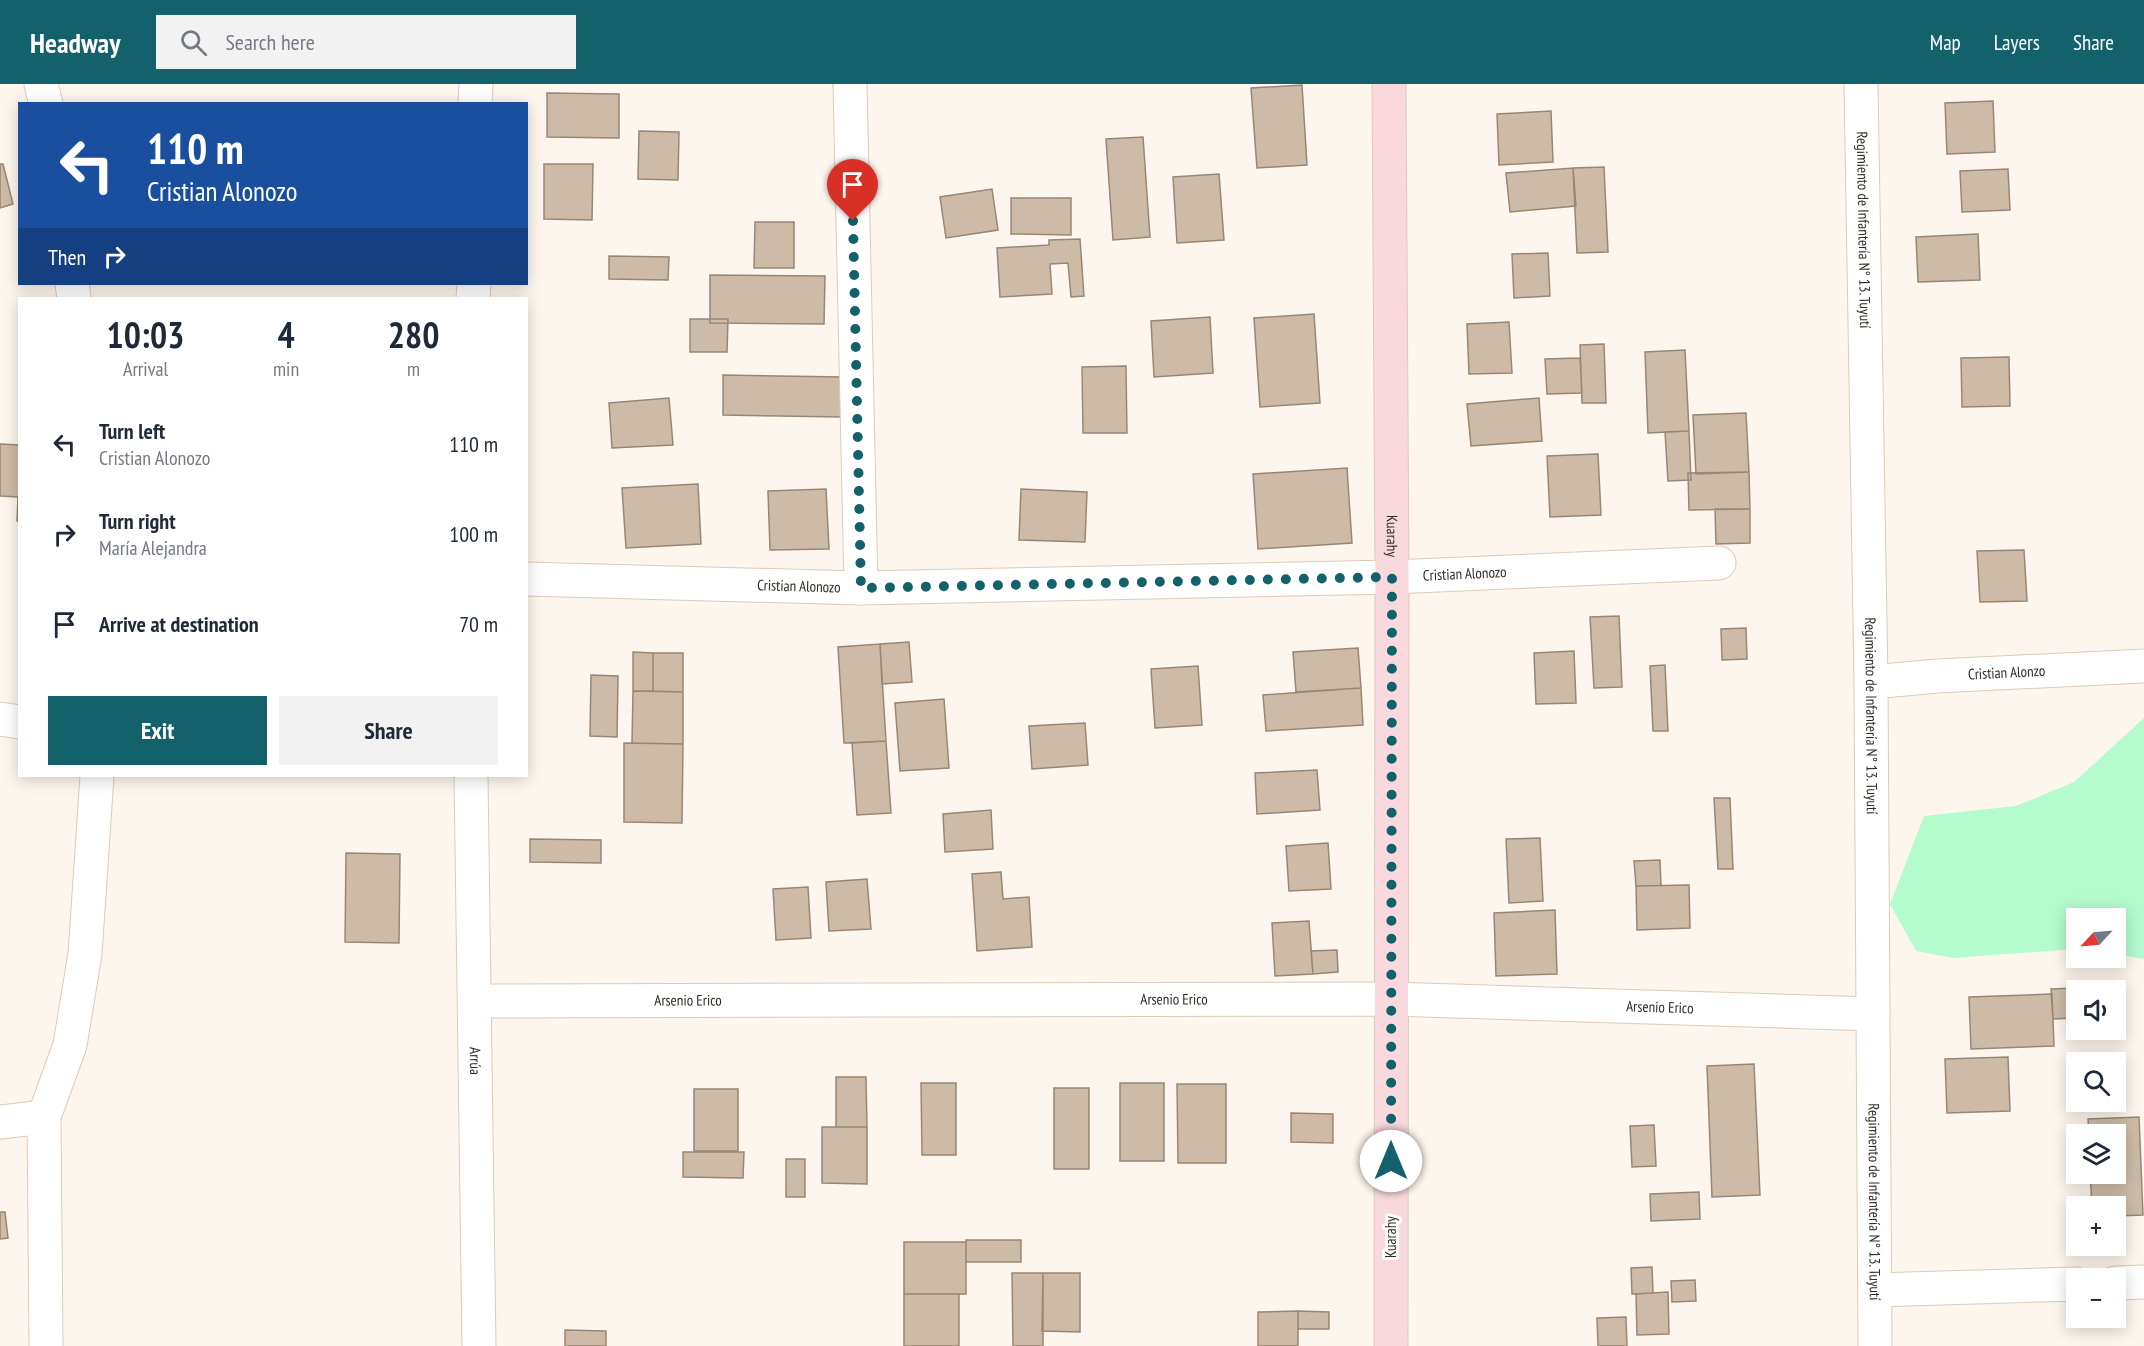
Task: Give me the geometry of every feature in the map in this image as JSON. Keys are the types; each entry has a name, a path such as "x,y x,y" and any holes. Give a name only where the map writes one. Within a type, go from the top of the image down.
{"street":[{"path":"41,84 46,102"},
{"path":"476,84 476,102"},
{"path":"850,84 861,588"},
{"name":"Kuarahy","path":"1389,84 1392,577 1391,1346"},
{"name":"Regimiento de Infantería N° 13. Tuyutí","path":"1860,84 1871,682 1875,1346"},
{"name":"Cristian Alonozo","path":"528,579 861,588 1392,577 1719,563"},
{"name":"Cristian Alonzo","path":"1871,682 1938,676 2144,666"},
{"path":"0,719 18,722"},
{"path":"46,1346 44,1117 70,1044 85,954 97,777"},
{"name":"Arrúa","path":"471,777 479,1346"},
{"name":"Arsenio Erico","path":"475,1001 1392,999 1873,1014"},
{"path":"0,1122 44,1117"},
{"path":"2126,1283 2144,1282"},
{"path":"1875,1290 2066,1284"}],"green space":[{"path":"2144,718 2144,959 2126,956 2126,908 2066,908 2066,950 1953,958 1916,951 1890,904 1924,816 2016,806 2074,782"}],"building":[{"path":"1302,85 1307,165 1257,168 1251,88"},
{"path":"547,93 619,94 619,138 547,137"},
{"path":"1993,101 1995,152 1947,154 1945,103"},
{"path":"1551,111 1553,162 1499,165 1497,114"},
{"path":"639,131 679,132 678,180 638,179"},
{"path":"1143,137 1150,237 1113,240 1106,139"},
{"path":"0,164 3,164 13,204 0,208"},
{"path":"544,164 593,164 592,220 544,219"},
{"path":"1604,167 1608,252 1577,253 1573,168"},
{"path":"1573,168 1576,206 1510,212 1506,173"},
{"path":"2008,169 2010,210 1962,212 1960,171"},
{"path":"1219,174 1224,240 1177,243 1173,177"},
{"path":"992,189 998,230 946,238 940,197"},
{"path":"1011,198 1071,198 1071,235 1011,234"},
{"path":"755,222 794,222 794,268 754,268"},
{"path":"1978,234 1980,280 1918,282 1916,237"},
{"path":"1080,239 1084,296 1071,297 1068,263 1050,264 1052,294 1000,297 997,248 1049,245 1049,240"},
{"path":"1548,253 1550,296 1514,298 1512,254"},
{"path":"609,256 669,257 668,280 609,279"},
{"path":"710,275 825,276 824,324 710,323"},
{"path":"1314,314 1320,403 1260,407 1254,318"},
{"path":"1210,317 1213,373 1154,377 1151,321"},
{"path":"690,319 728,319 727,352 690,352"},
{"path":"1509,322 1512,373 1469,374 1467,324"},
{"path":"1604,344 1606,403 1582,403 1580,345"},
{"path":"1685,350 1689,431 1648,433 1645,352"},
{"path":"2009,357 2010,406 1962,407 1961,358"},
{"path":"1580,358 1582,393 1547,394 1545,359"},
{"path":"1126,366 1127,433 1083,433 1082,367"},
{"path":"723,375 842,377 842,417 723,415"},
{"path":"669,398 673,445 612,448 609,403"},
{"path":"1539,398 1542,441 1471,446 1467,404"},
{"path":"1746,413 1749,472 1696,474 1693,415"},
{"path":"1689,431 1691,480 1668,481 1665,432"},
{"path":"0,444 18,445 18,497 0,496"},
{"path":"1598,454 1601,515 1550,517 1547,456"},
{"path":"1347,468 1352,543 1258,549 1253,474"},
{"path":"1749,472 1750,509 1689,510 1688,473"},
{"path":"698,484 701,544 626,548 622,488"},
{"path":"826,489 829,549 770,550 768,491"},
{"path":"1021,489 1087,492 1085,542 1019,540"},
{"path":"1715,509 1750,509 1750,543 1716,544"},
{"path":"2024,550 2027,601 1980,602 1977,551"},
{"path":"1619,616 1622,687 1594,688 1590,617"},
{"path":"1746,628 1747,659 1722,660 1721,629"},
{"path":"909,642 912,682 882,684 880,644"},
{"path":"880,644 886,741 844,743 838,647"},
{"path":"1358,648 1361,688 1296,692 1293,652"},
{"path":"1574,651 1576,703 1536,704 1534,653"},
{"path":"633,652 653,653 653,691 633,691"},
{"path":"653,653 683,653 683,692 653,691"},
{"path":"1665,665 1668,731 1653,731 1650,666"},
{"path":"1198,666 1202,725 1155,728 1151,669"},
{"path":"591,675 618,676 617,737 590,736"},
{"path":"1361,688 1363,725 1266,731 1263,695"},
{"path":"633,691 683,692 683,744 632,743"},
{"path":"944,699 949,768 900,771 895,703"},
{"path":"1085,723 1088,765 1032,769 1029,726"},
{"path":"886,741 891,813 857,815 852,743"},
{"path":"624,743 683,744 682,823 624,822"},
{"path":"1317,770 1320,810 1257,814 1255,773"},
{"path":"1714,798 1730,798 1733,869 1718,869"},
{"path":"991,810 993,849 945,852 943,814"},
{"path":"1540,838 1543,901 1509,903 1506,839"},
{"path":"530,839 601,840 601,863 530,862"},
{"path":"1328,843 1331,889 1289,891 1286,846"},
{"path":"346,853 400,854 399,943 345,942"},
{"path":"1660,860 1661,886 1636,886 1634,861"},
{"path":"1001,872 1003,899 1029,897 1032,947 977,951 972,874"},
{"path":"867,879 871,929 829,931 826,882"},
{"path":"1689,885 1690,928 1637,930 1636,886"},
{"path":"808,887 811,938 776,940 773,889"},
{"path":"1555,910 1557,974 1496,976 1494,913"},
{"path":"1309,921 1313,974 1275,976 1272,923"},
{"path":"1337,950 1338,972 1313,974 1311,951"},
{"path":"2066,988 2066,1018 2053,1019 2051,989"},
{"path":"2052,994 2054,1046 1971,1049 1969,997"},
{"path":"2008,1057 2010,1111 1947,1113 1945,1059"},
{"path":"1754,1064 1760,1195 1712,1197 1707,1066"},
{"path":"836,1077 866,1077 867,1127 836,1127"},
{"path":"921,1083 956,1083 956,1155 922,1155"},
{"path":"1120,1083 1164,1083 1164,1161 1120,1161"},
{"path":"1177,1084 1226,1084 1226,1163 1178,1163"},
{"path":"1054,1088 1089,1088 1089,1169 1054,1169"},
{"path":"694,1089 738,1089 738,1151 694,1151"},
{"path":"1291,1113 1333,1114 1333,1143 1291,1142"},
{"path":"2139,1117 2143,1215 2126,1216 2126,1196 2091,1196 2091,1184 2126,1184 2126,1124 2088,1124 2088,1119"},
{"path":"1654,1125 1656,1166 1632,1167 1630,1126"},
{"path":"822,1127 867,1127 867,1184 822,1183"},
{"path":"683,1152 744,1152 743,1178 683,1177"},
{"path":"786,1159 805,1159 805,1197 786,1197"},
{"path":"1699,1192 1700,1219 1651,1221 1650,1194"},
{"path":"0,1212 5,1212 8,1238 0,1239"},
{"path":"966,1240 1021,1240 1021,1262 966,1262"},
{"path":"904,1242 966,1242 966,1294 904,1294"},
{"path":"1652,1267 1653,1293 1632,1294 1631,1268"},
{"path":"1012,1273 1043,1273 1043,1346 1013,1346"},
{"path":"1043,1273 1080,1273 1080,1332 1042,1331"},
{"path":"1695,1280 1696,1301 1672,1302 1671,1281"},
{"path":"1668,1292 1669,1334 1637,1335 1636,1294"},
{"path":"904,1294 959,1294 959,1346 904,1346"},
{"path":"1298,1311 1329,1312 1329,1329 1298,1329"},
{"path":"1298,1311 1298,1346 1258,1346 1258,1312"},
{"path":"1626,1317 1627,1346 1598,1346 1597,1318"},
{"path":"565,1330 606,1331 606,1346 565,1346"}],"route":[{"path":"853,221 861,588 1392,577 1391,1161"}]}
